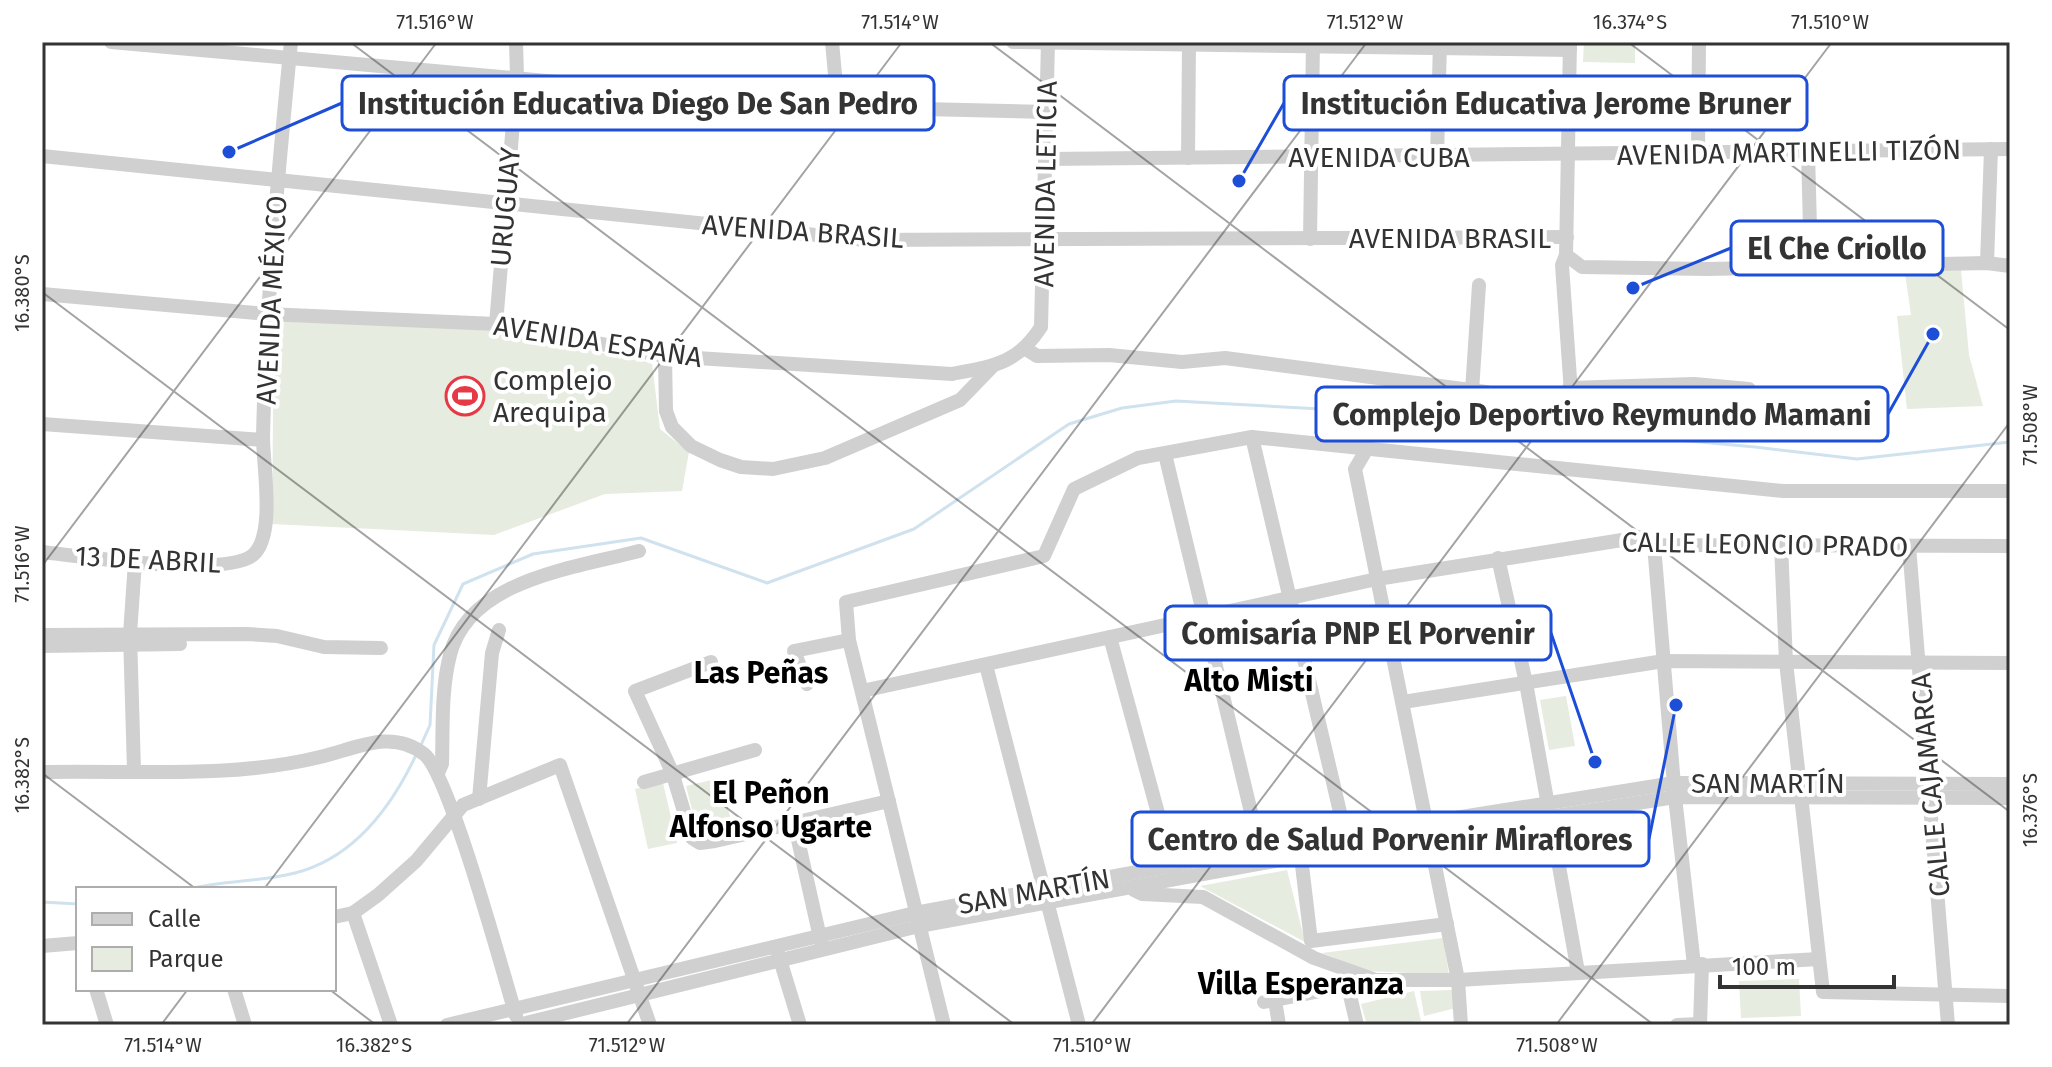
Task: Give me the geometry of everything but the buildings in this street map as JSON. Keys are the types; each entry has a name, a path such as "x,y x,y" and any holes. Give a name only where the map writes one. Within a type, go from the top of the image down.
{"street":[{"path":"111,42 290,50 838,107 1047,112"},
{"name":"URUGUAY","path":"496,324 517,76 516,42"},
{"path":"832,42 838,107"},
{"path":"1013,42 1570,46 1567,237 1562,265 1573,421 1486,392 1225,358 1182,362 1109,355 1037,356 1026,349"},
{"name":"AVENIDA LETICIA","path":"1041,327 1048,42"},
{"path":"1698,154 1699,42"},
{"path":"1188,158 1189,43"},
{"path":"1310,239 1313,44"},
{"path":"1437,157 1440,45"},
{"name":"AVENIDA MÉXICO","path":"252,556 262,542 266,522 263,440 267,314 290,50"},
{"path":"1987,263 1991,149"},
{"name":"AVENIDA MARTINELLI TIZÓN","path":"1568,156 2010,149"},
{"path":"1808,152 1811,266"},
{"name":"AVENIDA BRASIL","path":"42,156 865,240 1567,237"},
{"name":"AVENIDA CUBA","path":"1045,159 1568,156"},
{"path":"1566,255 1582,267 1987,263 2010,266"},
{"path":"1472,391 1479,285"},
{"name":"AVENIDA ESPAÑA","path":"42,294 267,314 496,324 665,356 952,374 992,367 1026,349 1041,327"},
{"path":"665,356 666,411 672,427 691,446 741,467 799,467 960,400 992,367"},
{"path":"952,374 960,400"},
{"path":"1569,388 1694,384 1749,389"},
{"path":"42,424 263,440"},
{"path":"1252,437 1347,843"},
{"path":"944,1025 849,640 846,602 1044,556 1074,489 1138,458 1252,437 1368,447 1513,466 1783,491 2010,491"},
{"path":"1368,447 1355,469 1458,980 1461,1025"},
{"path":"1165,454 1201,617 1262,856"},
{"name":"CALLE LEONCIO PRADO","path":"862,691 1377,579 1641,537 1654,545 2010,546"},
{"path":"1654,545 1674,790 1698,965 1700,1024 1677,1025"},
{"path":"1781,545 1786,662 1823,992 2010,996"},
{"name":"CALLE CAJAMARCA","path":"1909,546 1949,993 1948,1025"},
{"path":"438,773 442,764 446,683 451,653 461,628 478,610 515,586 639,551"},
{"name":"13 DE ABRIL","path":"42,552 135,562 222,565 252,556"},
{"path":"1498,558 1526,683 1578,972"},
{"path":"134,770 130,639 135,562"},
{"path":"479,799 492,653 499,630"},
{"path":"42,646 247,634 277,636 324,647 381,648"},
{"path":"42,635 130,639"},
{"path":"1110,637 1175,873"},
{"path":"807,684 794,651 849,640"},
{"path":"1403,702 1664,661 2010,663"},
{"path":"711,662 635,691 672,772 692,838 700,843 889,801"},
{"path":"986,665 1079,1025"},
{"path":"42,772 268,768 322,757 375,740 407,745 423,753 438,773 454,814 519,1025"},
{"path":"644,782 755,750"},
{"path":"336,917 353,913 416,861 454,814 479,799 560,765 650,1025"},
{"name":"SAN MARTÍN","path":"519,1025 637,988 821,941 917,920 1262,856 1674,790 1930,790 2010,784"},
{"name":"SAN MARTÍN","path":"1930,790 2010,798"},
{"path":"794,822 821,941"},
{"name":"SAN MARTÍN","path":"1262,856 1301,857 1347,843"},
{"path":"1301,857 1311,941 1447,924"},
{"path":"1131,881 1142,894 1203,897 1314,958 1376,980"},
{"path":"353,913 391,1025"},
{"path":"42,946 76,943"},
{"path":"778,952 800,1025"},
{"path":"1279,1025 1270,1001 1376,980 1458,980 1819,959"},
{"path":"1348,987 1357,1025"},
{"name":"SAN MARTÍN","path":"447,1025 514,1008 637,988"},
{"path":"97,991 107,1025"},
{"path":"235,991 245,1025"}],"green space":[{"path":"1584,42 1635,42 1635,63 1583,62"},
{"path":"1961,270 1969,355 1983,406 1907,409 1897,316 1911,315 1905,273"},
{"name":"Complejo Arequipa","path":"274,319 497,331 652,363 660,429 689,452 682,491 605,494 494,535 272,524"},
{"path":"1566,696 1575,746 1549,750 1540,700"},
{"path":"720,778 732,824 698,833 686,786"},
{"path":"663,783 677,843 648,849 635,789"},
{"path":"1287,870 1305,942 1200,886"},
{"path":"1443,938 1449,975 1368,971 1322,953"},
{"path":"1799,979 1801,1016 1741,1018 1739,981"},
{"path":"1454,990 1456,1008 1424,1016 1420,991"},
{"path":"1414,991 1421,1021 1367,1025 1361,1004"}],"waterway":[{"path":"421,745 430,725 434,645 463,584 533,554 641,538 767,583 914,529 1069,424 1122,408 1176,401 1358,411 1857,459 2010,442"},
{"path":"200,887 295,873 335,856 353,843 382,812 416,755"},
{"path":"42,902 76,904"}],"place":[{"name":"Institución Educativa Diego De San Pedro","path":"229,152"},
{"name":"Institución Educativa Jerome Bruner","path":"1239,181"},
{"name":"El Che Criollo","path":"1633,288"},
{"name":"Complejo Deportivo Reymundo Mamani","path":"1933,334"},
{"name":"Complejo Arequipa","path":"465,396"},
{"name":"Centro de Salud Porvenir Miraflores","path":"1676,705"},
{"name":"Comisaría PNP El Porvenir","path":"1595,762"}],"district":[{"name":"Las Peñas","path":"761,673"},
{"name":"Alto Misti","path":"1249,681"},
{"name":"El Peñon Alfonso Ugarte","path":"771,810"},
{"name":"Villa Esperanza","path":"1301,984"}]}
